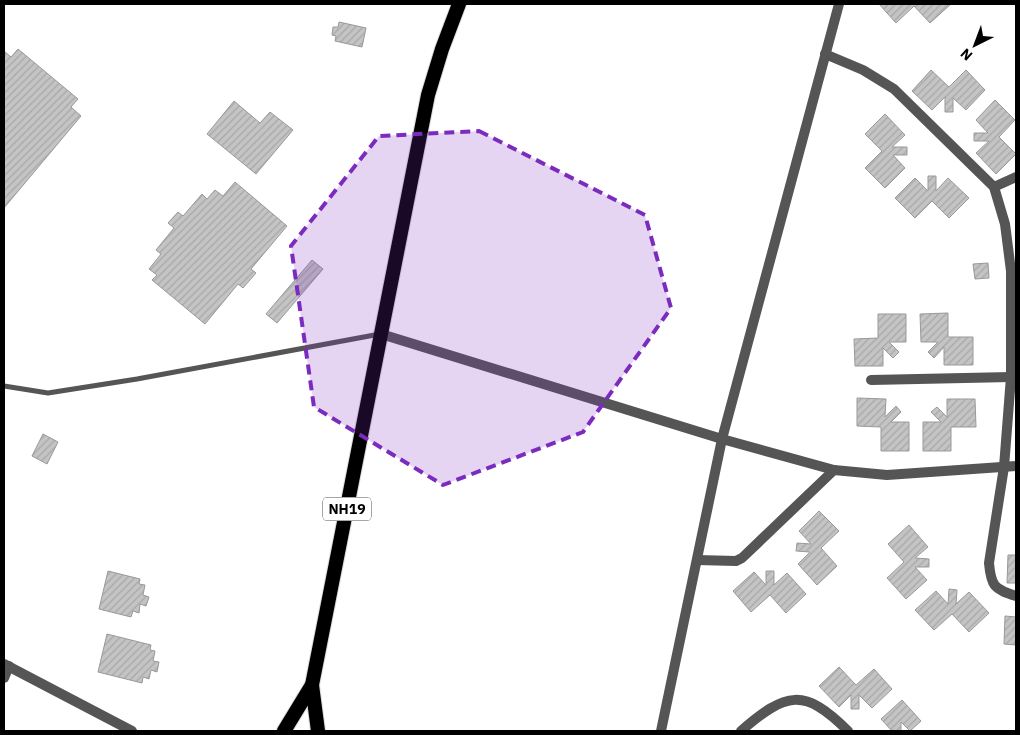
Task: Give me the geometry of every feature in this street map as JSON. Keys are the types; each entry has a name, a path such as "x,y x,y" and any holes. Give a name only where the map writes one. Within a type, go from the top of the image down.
{"highway":[{"name":"NH19","path":"318,731 312,685 428,95 442,49 459,4"},
{"name":"NH19","path":"284,731 312,685"}],"street":[{"path":"661,731 722,440 839,4"},
{"path":"825,54 863,70 894,89 994,186 1005,224 1011,271 1011,377 1004,466 989,562 990,578 998,590 1016,596"},
{"path":"994,186 1016,176"},
{"path":"381,334 722,440 834,470 887,475 1016,466"},
{"path":"871,380 1011,377"},
{"path":"697,560 736,561 742,558 834,470"},
{"path":"4,678 6,665 132,731"},
{"path":"740,731 766,710 784,700 804,699 830,713 848,731"}],"lane":[{"path":"4,386 48,393 137,380 381,334"}],"highlighted area":[{"path":"479,131 645,215 671,308 583,432 443,485 314,407 291,246 379,136"}],"building":[{"path":"879,4 951,4 930,23 914,6 896,23"},
{"path":"339,22 366,28 362,47 335,41 336,36 332,35 333,27 338,27"},
{"path":"18,49 78,99 71,107 81,116 4,208 4,51 11,57"},
{"path":"931,70 949,87 966,70 985,90 966,110 953,98 953,112 945,112 945,97 932,110 912,91"},
{"path":"995,100 1015,120 999,137 1016,154 996,174 976,153 989,141 974,141 974,133 988,133 976,120"},
{"path":"234,101 260,123 270,112 293,130 256,174 207,134"},
{"path":"885,114 905,135 892,147 907,147 907,155 893,155 905,168 885,188 865,168 882,151 865,134"},
{"path":"928,176 936,176 936,191 948,178 969,198 949,218 932,201 915,218 895,198 915,178 928,191"},
{"path":"235,182 287,226 251,269 256,273 243,288 238,284 205,324 152,280 157,275 149,269 161,254 156,250 174,228 168,223 178,212 183,216 202,194 207,199 215,190 223,196"},
{"path":"312,260 323,269 277,323 266,314"},
{"path":"988,263 989,278 975,279 973,264"},
{"path":"948,313 948,337 973,337 973,365 944,365 944,347 934,358 928,352 938,342 921,342 920,314"},
{"path":"878,314 906,314 906,342 889,342 899,352 893,358 883,348 883,366 855,366 854,339 878,338"},
{"path":"857,398 886,399 885,417 896,406 901,412 891,422 909,422 909,451 881,451 881,427 857,426"},
{"path":"947,399 975,399 976,427 951,427 951,451 923,451 923,422 941,422 931,412 937,407 947,417"},
{"path":"43,434 58,442 47,464 32,456"},
{"path":"819,511 839,531 821,548 837,566 817,585 798,564 810,552 796,551 797,543 811,544 799,531"},
{"path":"909,525 928,547 915,558 929,559 929,567 915,567 927,580 906,599 887,578 904,562 888,544"},
{"path":"1008,555 1016,555 1016,583 1007,583"},
{"path":"108,571 140,579 139,584 145,585 143,595 149,597 146,606 140,604 139,613 133,611 131,617 99,609"},
{"path":"766,571 774,571 774,585 787,573 806,594 786,613 770,595 751,612 733,591 754,572 766,585"},
{"path":"949,589 957,590 956,604 969,592 989,613 969,632 952,614 934,630 915,610 936,591 948,604"},
{"path":"1005,616 1016,617 1016,645 1004,644"},
{"path":"107,634 151,645 150,650 155,651 153,661 159,662 157,672 151,670 149,679 143,677 142,683 98,672"},
{"path":"839,667 856,685 874,669 892,689 872,708 859,695 859,709 851,709 851,695 839,707 819,686"},
{"path":"902,700 921,721 910,731 901,722 901,731 892,731 881,719"}]}
